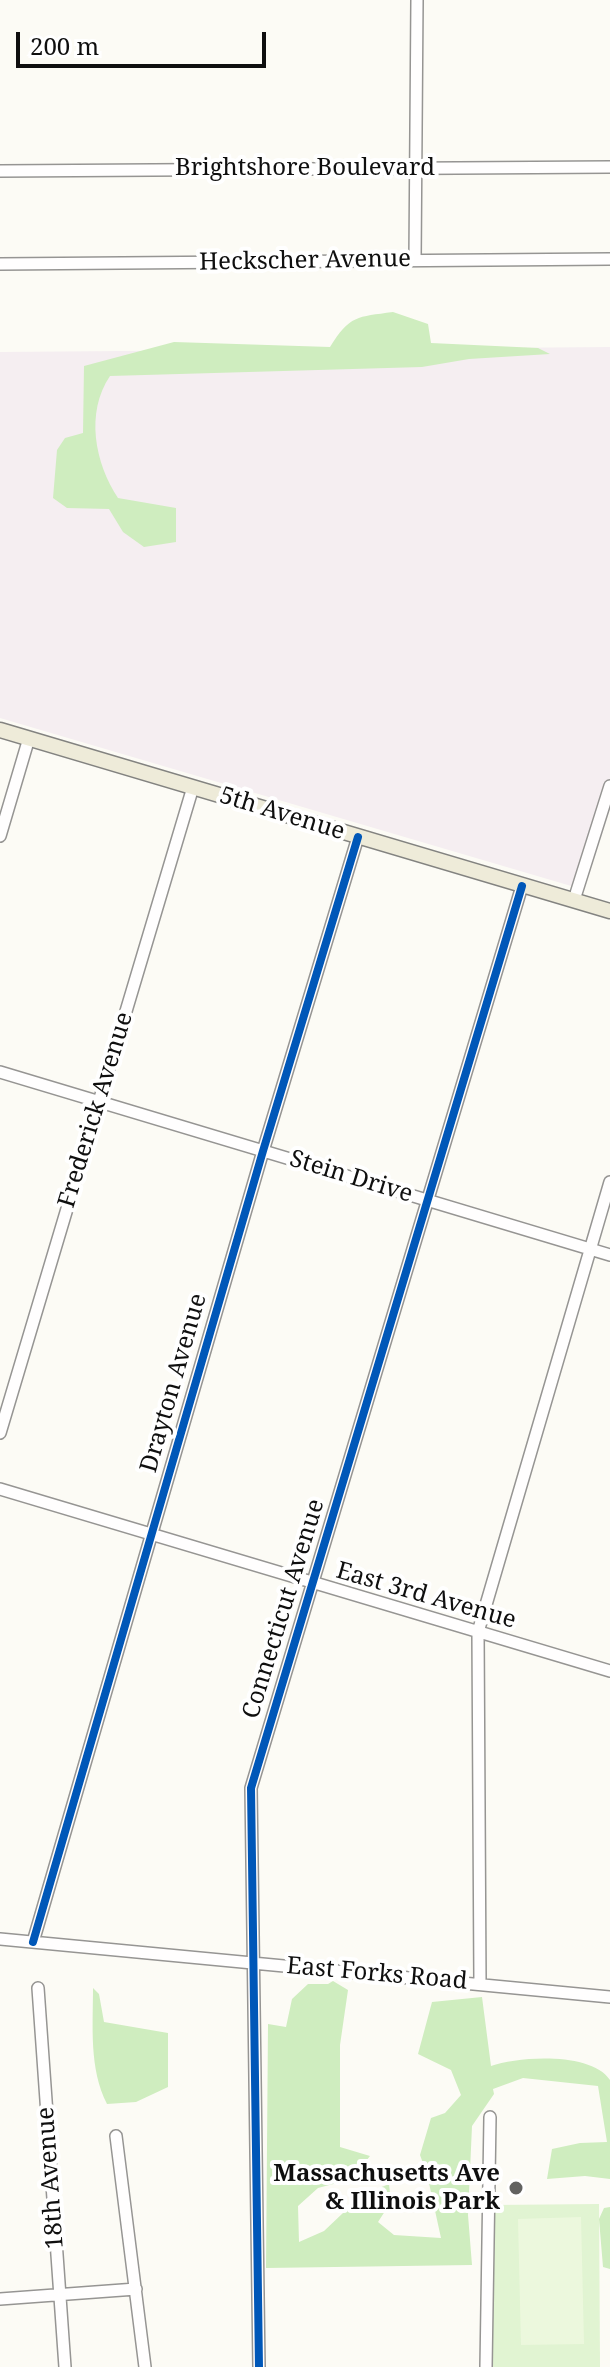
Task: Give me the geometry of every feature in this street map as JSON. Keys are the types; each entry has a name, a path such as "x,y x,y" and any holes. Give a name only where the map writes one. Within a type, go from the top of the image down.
{"main road":[{"name":"5th Avenue","path":"0,730 610,911"}],"street":[{"path":"415,260 417,0"},
{"name":"Brightshore Boulevard","path":"0,171 610,167"},
{"name":"Heckscher Avenue","path":"0,264 610,259"},
{"path":"0,836 29,738"},
{"path":"574,900 610,786"},
{"name":"Frederick Avenue","path":"0,1433 193,787"},
{"name":"Drayton Avenue","path":"33,1942 263,1151 358,837"},
{"name":"Connecticut Avenue","path":"259,2367 251,1788 522,886"},
{"name":"Stein Drive","path":"0,1072 610,1255"},
{"path":"480,1984 478,1632 610,1182"},
{"name":"East 3rd Avenue","path":"0,1489 610,1671"},
{"name":"East Forks Road","path":"0,1939 610,1997"},
{"name":"18th Avenue","path":"38,1988 65,2367"},
{"path":"486,2367 490,2117"},
{"path":"116,2136 145,2367"},
{"path":"0,2299 136,2289"}],"shaded area":[{"path":"610,347 610,783 578,888 0,718 0,352"}],"green space":[{"path":"393,312 428,324 431,343 538,348 550,354 469,359 422,367 110,376 102,390 95,422 104,469 118,498 176,508 176,542 144,547 123,532 109,509 67,508 53,498 57,450 65,438 83,433 84,366 174,342 330,347 343,329 356,319"},
{"path":"333,1981 348,1990 340,2045 340,2147 370,2156 352,2179 318,2188 298,2206 299,2242 324,2231 362,2195 389,2184 391,2202 378,2222 394,2235 441,2238 420,2155 431,2118 445,2113 461,2095 451,2070 418,2054 432,2002 482,1997 491,2066 519,2060 554,2059 588,2065 601,2071 610,2080 610,2179 585,2176 547,2179 552,2149 580,2143 607,2142 598,2086 523,2078 493,2089 494,2094 472,2126 468,2215 472,2265 266,2268 268,2024 286,2027 292,1999 308,1984"},
{"path":"93,1988 99,1994 104,2022 168,2033 168,2087 136,2102 107,2104 95,2062"},
{"path":"599,2204 600,2367 489,2367 493,2205"},
{"path":"610,2207 610,2269 603,2267 599,2219 604,2208"},
{"path":"581,2217 584,2344 521,2345 518,2219"}],"cycle path":[{"path":"33,1942 263,1151 358,837"},
{"path":"259,2367 251,1788 522,886"}],"place":[{"name":"Massachusetts Ave & Illinois Park","path":"516,2188"}]}
